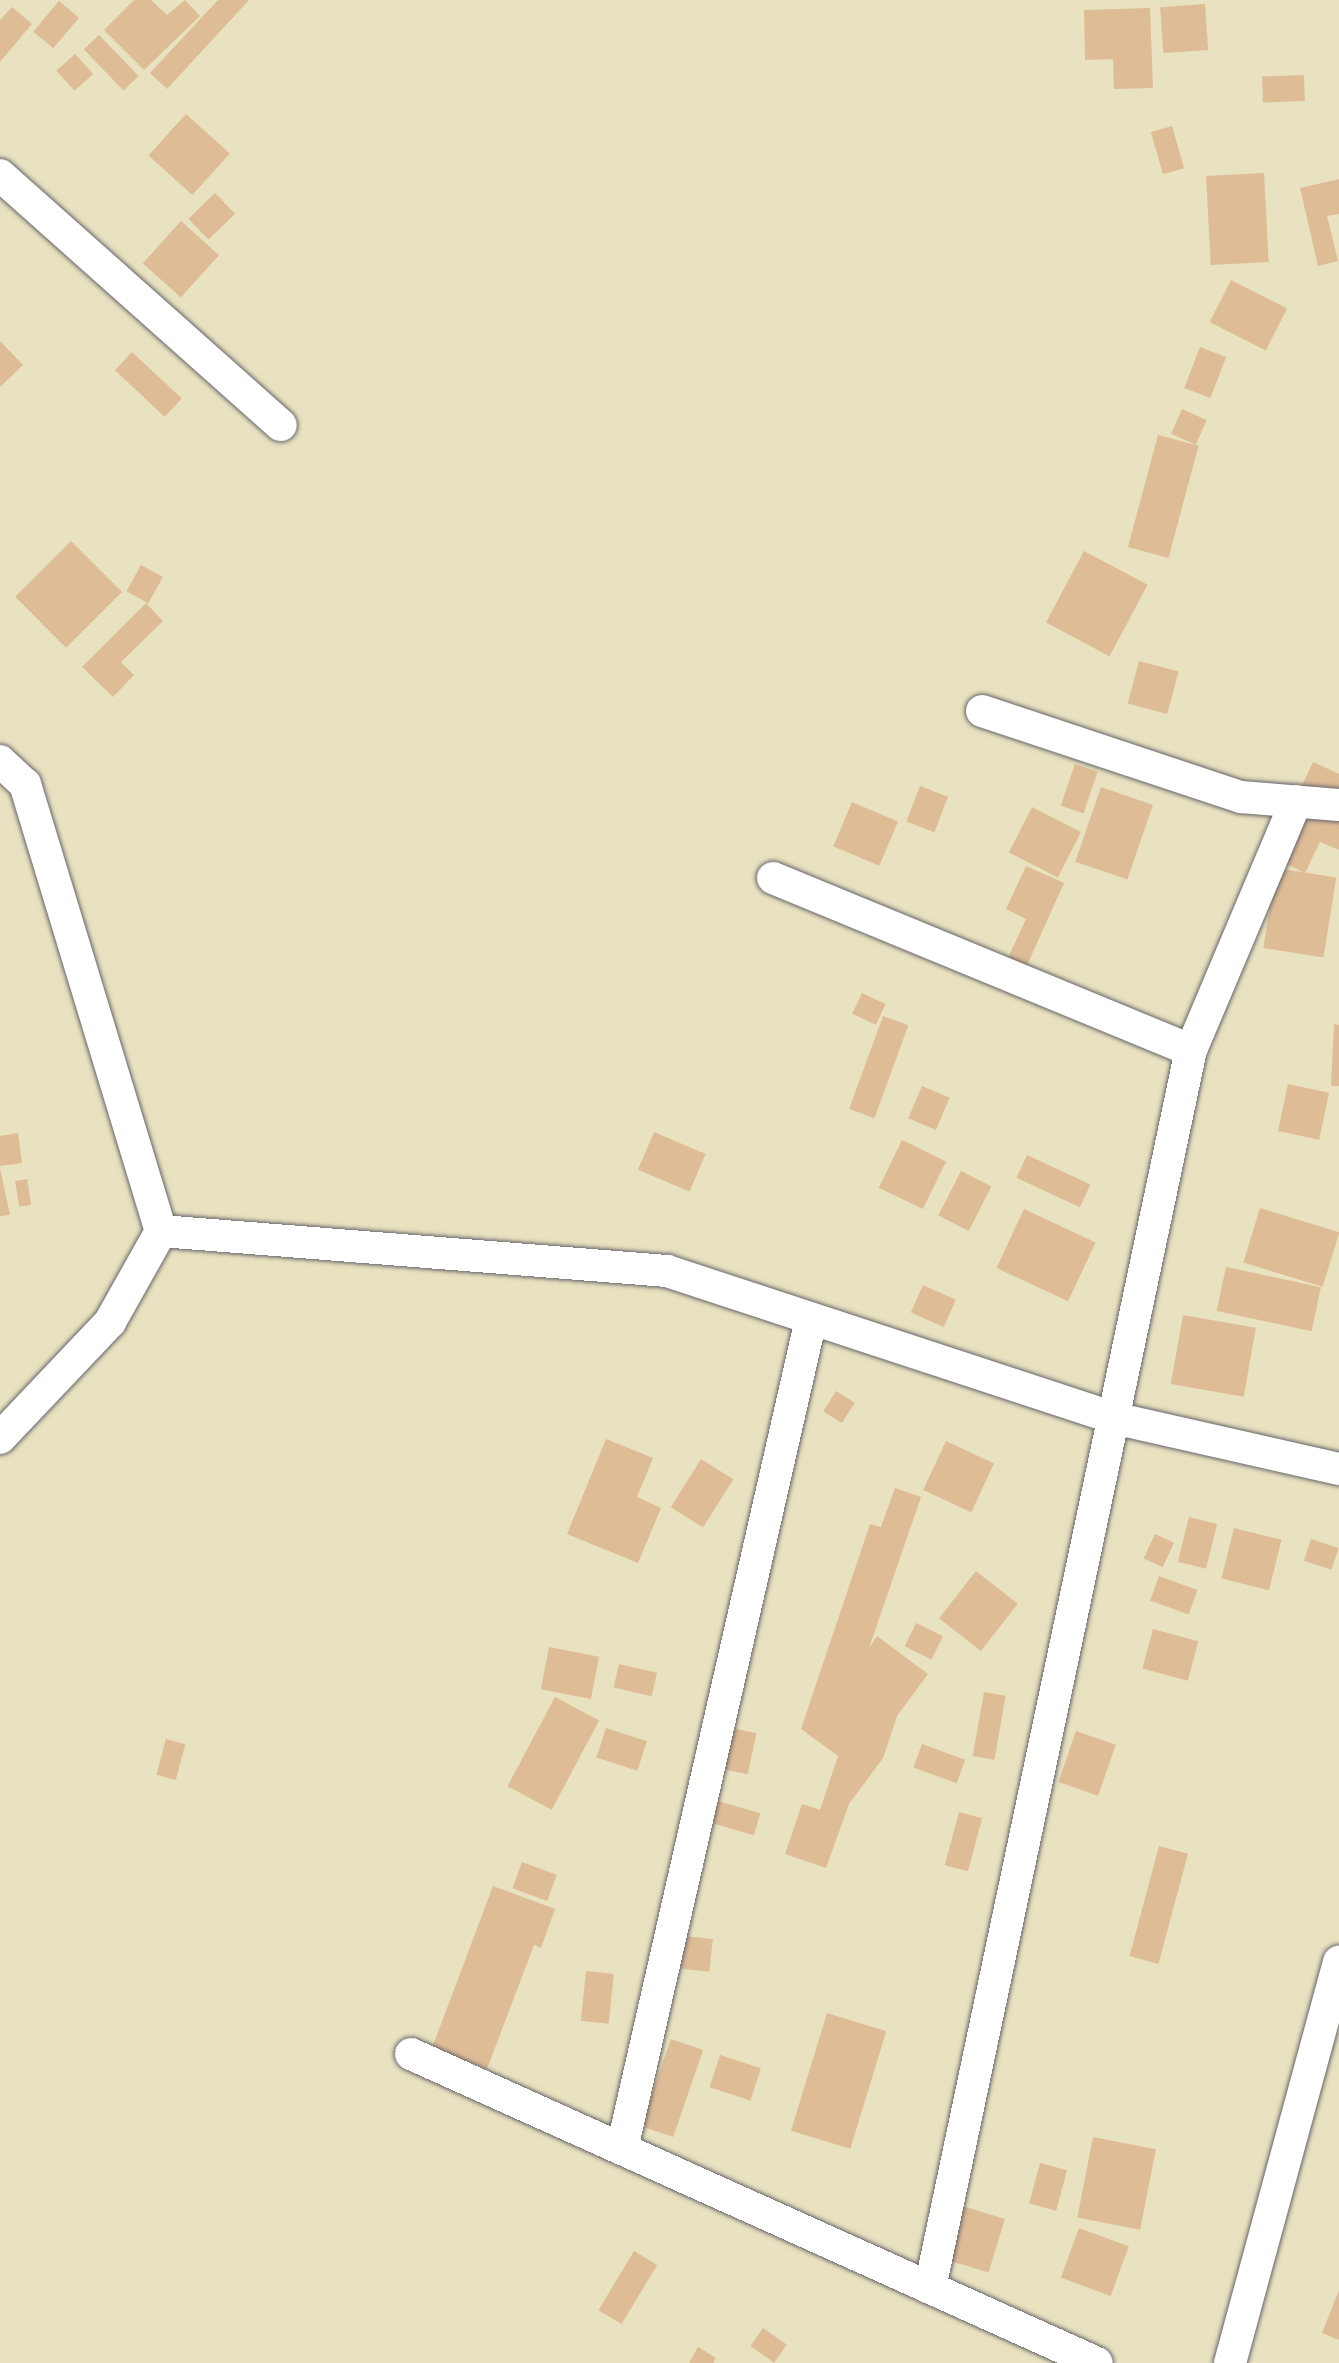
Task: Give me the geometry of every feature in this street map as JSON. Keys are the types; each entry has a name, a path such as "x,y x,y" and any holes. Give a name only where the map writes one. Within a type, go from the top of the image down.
{"street":[{"path":"0,175 281,425"},
{"path":"982,712 1241,797 1339,805"},
{"path":"0,762 24,784 160,1231 110,1322 0,1438"},
{"path":"930,2288 1190,1050 1296,801"},
{"path":"773,878 1190,1050"},
{"path":"160,1231 667,1271 1113,1418 1339,1469"},
{"path":"622,2149 811,1318"},
{"path":"1230,2363 1339,1962"},
{"path":"411,2054 1097,2363"}],"building":[{"path":"134,0 151,0 167,15 185,0 200,16 144,70 104,30"},
{"path":"218,0 249,0 167,89 150,73"},
{"path":"59,1 79,18 53,48 33,32"},
{"path":"1205,4 1208,50 1163,53 1160,7"},
{"path":"12,7 32,24 0,62 0,20"},
{"path":"1150,8 1153,88 1114,89 1113,59 1085,60 1084,10"},
{"path":"99,35 139,76 123,91 84,50"},
{"path":"75,54 93,74 74,91 56,71"},
{"path":"1304,75 1305,101 1263,102 1262,76"},
{"path":"186,114 230,153 192,195 149,156"},
{"path":"1172,126 1184,168 1163,174 1151,132"},
{"path":"1264,173 1269,262 1211,265 1206,176"},
{"path":"1339,179 1339,214 1327,216 1338,261 1318,266 1300,188"},
{"path":"215,193 235,214 209,240 188,219"},
{"path":"181,221 219,255 181,297 143,263"},
{"path":"1231,280 1287,309 1266,350 1210,322"},
{"path":"0,341 23,365 0,387"},
{"path":"1200,347 1226,357 1210,398 1184,388"},
{"path":"132,352 182,398 165,417 115,370"},
{"path":"1182,409 1207,420 1196,445 1171,434"},
{"path":"1158,435 1199,446 1169,558 1128,547"},
{"path":"71,541 122,592 66,648 15,597"},
{"path":"1084,551 1148,585 1110,656 1046,623"},
{"path":"141,565 163,577 148,603 126,591"},
{"path":"146,603 163,621 121,662 134,675 113,697 82,667"},
{"path":"1139,661 1179,672 1167,714 1128,704"},
{"path":"1313,762 1339,774 1339,850 1320,842 1305,873 1269,856"},
{"path":"1075,764 1098,772 1083,813 1061,806"},
{"path":"920,786 948,797 934,832 906,821"},
{"path":"1101,787 1153,805 1127,880 1075,862"},
{"path":"852,802 898,822 879,866 833,846"},
{"path":"1032,807 1081,832 1058,877 1009,852"},
{"path":"1026,866 1064,883 1015,992 996,984 1026,919 1006,909"},
{"path":"1276,868 1336,878 1324,958 1263,948"},
{"path":"862,993 886,1004 876,1025 852,1014"},
{"path":"883,1016 908,1025 875,1118 849,1109"},
{"path":"1334,1024 1339,1025 1339,1086 1331,1086"},
{"path":"1288,1084 1329,1093 1319,1140 1278,1131"},
{"path":"922,1086 950,1098 936,1130 908,1118"},
{"path":"654,1132 706,1154 690,1192 638,1170"},
{"path":"18,1133 22,1163 0,1166 0,1136"},
{"path":"902,1140 946,1161 923,1209 879,1188"},
{"path":"1027,1155 1090,1185 1080,1207 1016,1178"},
{"path":"0,1168 10,1215 0,1216"},
{"path":"961,1171 991,1186 969,1231 938,1216"},
{"path":"27,1179 31,1205 19,1207 15,1181"},
{"path":"1260,1208 1339,1232 1323,1287 1243,1263"},
{"path":"1024,1209 1096,1242 1068,1301 997,1268"},
{"path":"1226,1267 1321,1287 1312,1331 1217,1311"},
{"path":"923,1285 956,1300 944,1327 911,1312"},
{"path":"1183,1315 1256,1328 1244,1397 1171,1384"},
{"path":"836,1391 855,1403 842,1423 823,1411"},
{"path":"606,1439 653,1458 637,1497 661,1508 638,1563 567,1534"},
{"path":"946,1441 994,1463 971,1512 923,1490"},
{"path":"701,1459 733,1479 703,1527 671,1507"},
{"path":"895,1488 921,1497 869,1648 877,1636 928,1674 897,1716 883,1758 849,1804 826,1868 785,1854 802,1804 820,1810 838,1756 801,1729 870,1524 881,1527"},
{"path":"1189,1517 1217,1524 1206,1569 1178,1562"},
{"path":"1234,1528 1282,1540 1269,1590 1221,1578"},
{"path":"1155,1534 1174,1543 1163,1567 1144,1558"},
{"path":"1311,1539 1339,1548 1331,1570 1304,1561"},
{"path":"976,1571 1018,1604 981,1651 939,1618"},
{"path":"1159,1576 1198,1590 1189,1614 1150,1600"},
{"path":"916,1623 943,1636 932,1660 905,1646"},
{"path":"1153,1629 1198,1641 1188,1681 1142,1669"},
{"path":"549,1647 599,1657 591,1699 541,1689"},
{"path":"619,1664 657,1673 652,1696 614,1687"},
{"path":"984,1692 1006,1696 994,1760 973,1756"},
{"path":"555,1697 599,1720 552,1810 508,1786"},
{"path":"606,1728 647,1741 637,1771 596,1757"},
{"path":"732,1728 756,1733 748,1774 723,1769"},
{"path":"1076,1731 1116,1745 1098,1796 1058,1782"},
{"path":"166,1739 185,1744 176,1780 156,1775"},
{"path":"922,1744 965,1760 957,1783 913,1767"},
{"path":"718,1801 760,1813 754,1835 712,1823"},
{"path":"959,1812 982,1818 968,1871 945,1865"},
{"path":"1159,1846 1188,1854 1158,1964 1129,1956"},
{"path":"522,1862 557,1875 547,1901 512,1888"},
{"path":"493,1886 555,1909 541,1948 534,1945 487,2069 432,2048"},
{"path":"684,1936 713,1939 709,1972 681,1969"},
{"path":"586,1971 614,1974 609,2024 581,2021"},
{"path":"827,2013 886,2031 850,2149 791,2131"},
{"path":"671,2039 703,2050 673,2137 641,2126"},
{"path":"720,2055 761,2068 750,2101 709,2087"},
{"path":"1093,2137 1156,2149 1140,2230 1077,2217"},
{"path":"1040,2163 1067,2170 1056,2211 1029,2204"},
{"path":"959,2205 1005,2219 989,2273 943,2259"},
{"path":"1079,2228 1129,2246 1111,2296 1061,2278"},
{"path":"634,2251 657,2265 622,2324 598,2310"},
{"path":"1339,2290 1339,2340 1322,2333"},
{"path":"763,2328 787,2345 774,2363 750,2346"},
{"path":"698,2347 716,2358 713,2363 689,2363"}]}
